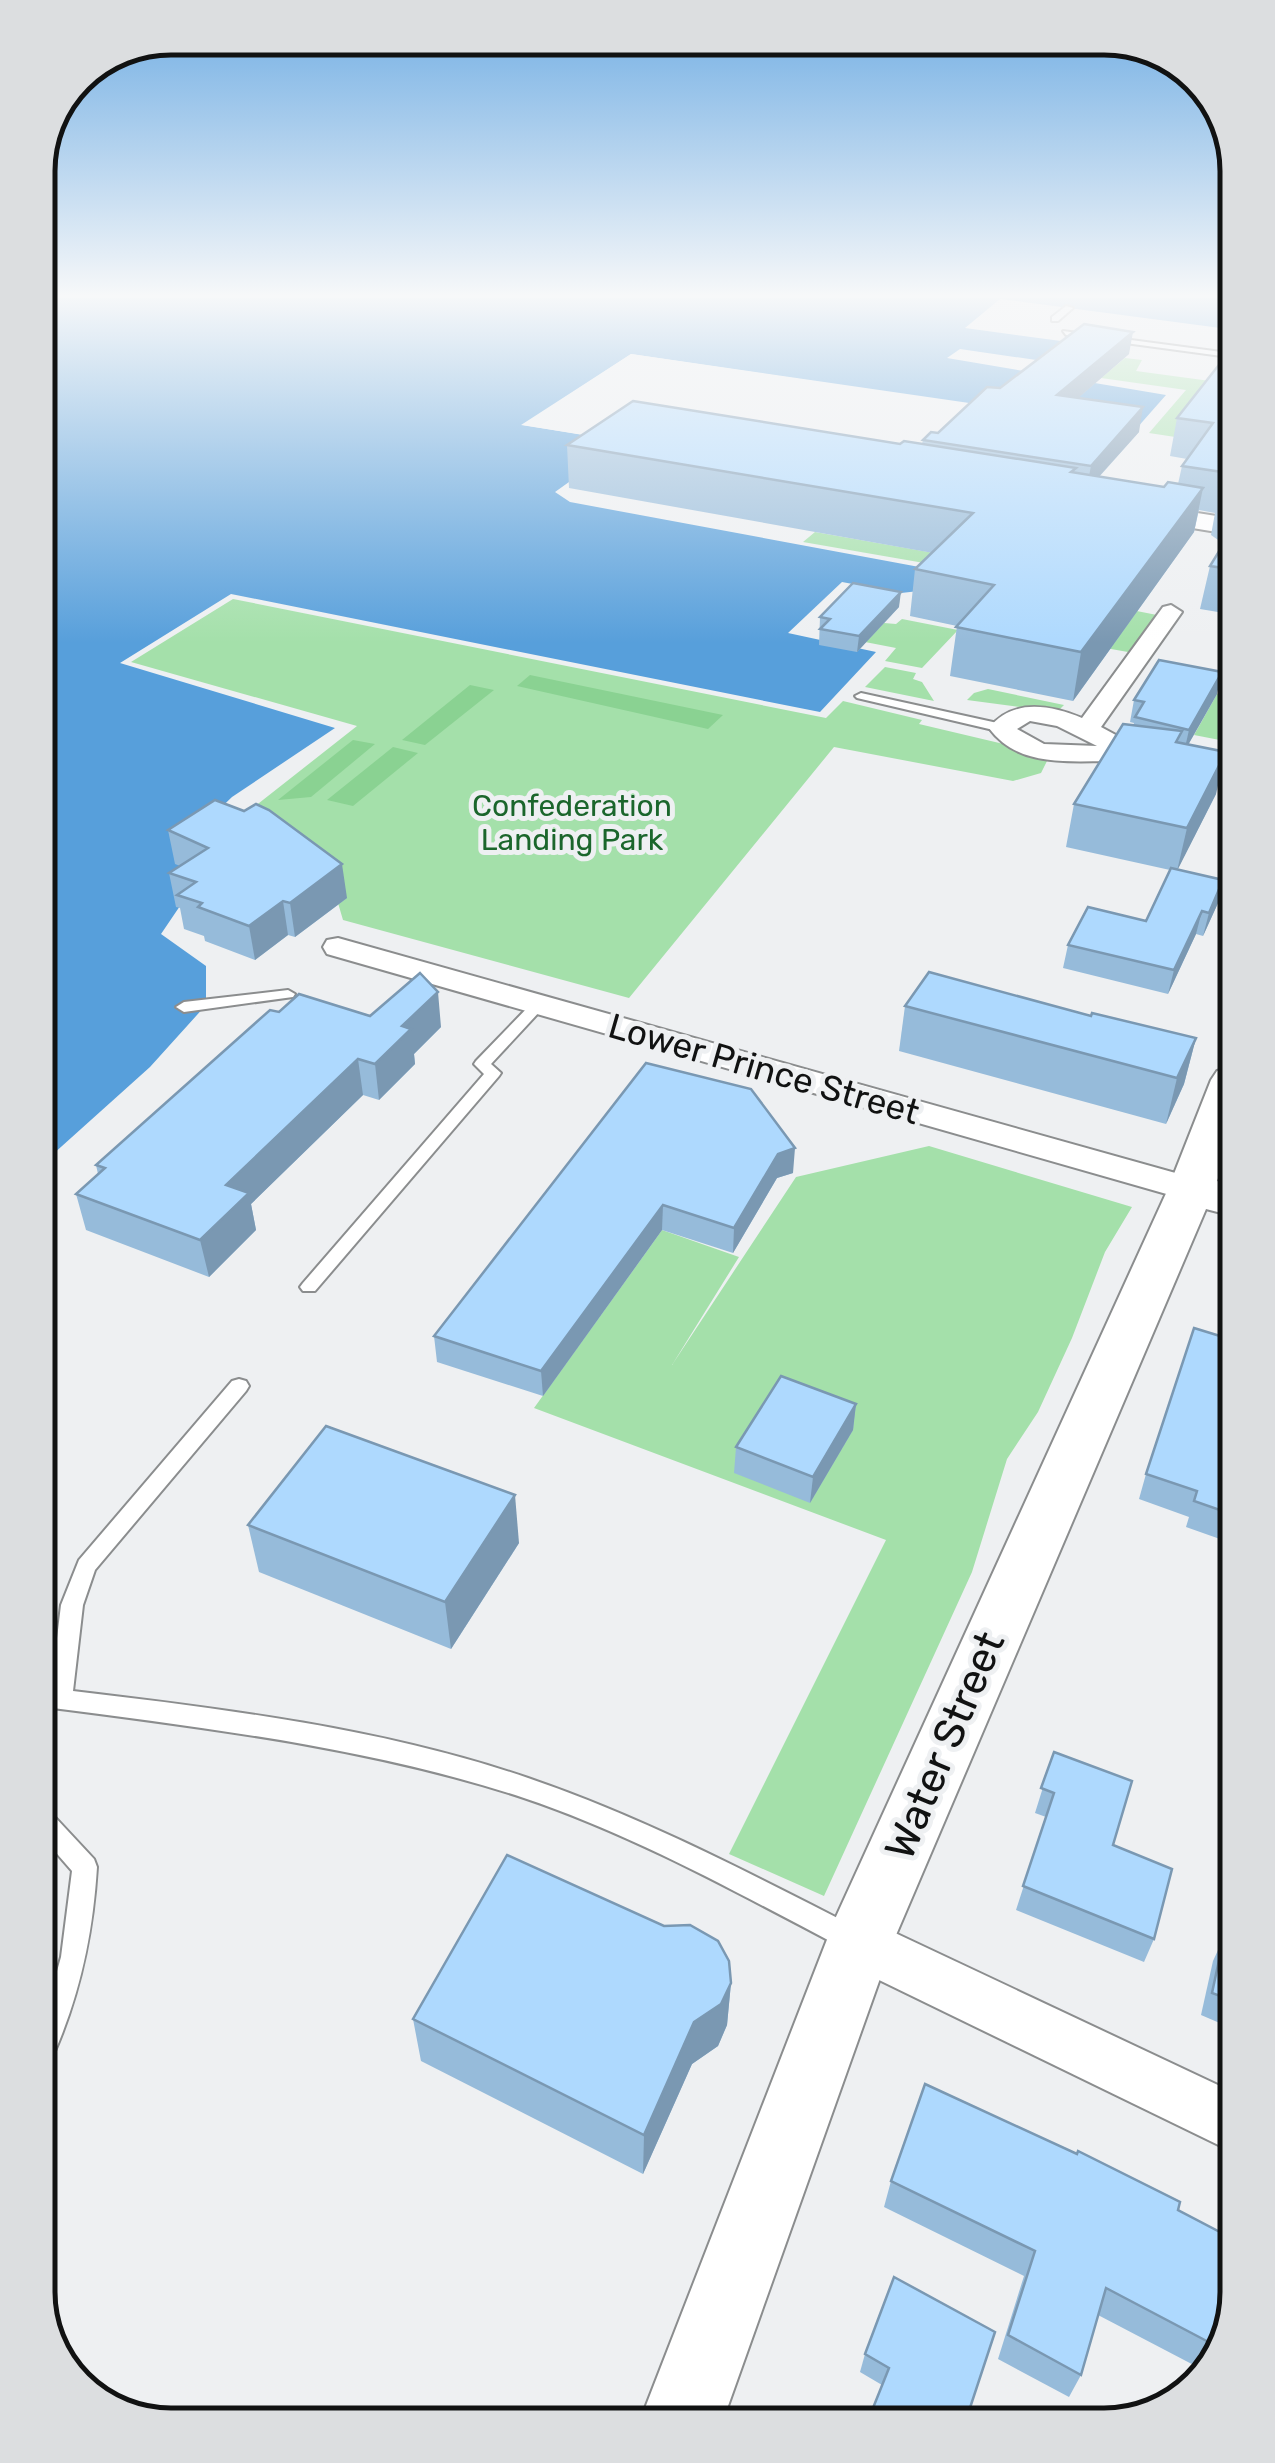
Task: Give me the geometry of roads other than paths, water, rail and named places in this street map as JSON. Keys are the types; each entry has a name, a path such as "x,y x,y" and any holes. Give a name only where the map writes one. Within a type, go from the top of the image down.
{"street":[{"path":"1112,508 1220,525"},
{"path":"1088,728 1170,612"},
{"path":"1131,754 1088,728 1058,718 1025,715 1007,721 1002,728 1014,741 1038,749 1131,754 1220,770"},
{"name":"Lower Prince Street","path":"338,947 1212,1195"},
{"name":"Water Street","path":"685,2408 859,1942 1212,1195 1220,1149"},
{"path":"859,1942 1220,2117"}],"lane":[{"path":"861,696 1002,728"},
{"path":"184,1007 288,994"},
{"path":"309,1287 493,1072 482,1064 537,1006"},
{"path":"55,1684 72,1605 86,1566 238,1386"},
{"path":"55,1698 321,1736 478,1773 541,1794 678,1851 859,1942"},
{"path":"55,1834 85,1868 81,1927 63,2007 55,2023"}],"water":[{"path":"55,413 541,413 523,425 625,442 555,492 570,502 957,574 946,588 901,593 842,582 788,633 876,652 820,712 231,594 120,663 335,728 232,797 203,825 182,903 161,934 206,966 206,1005 150,1067 55,1152"},
{"path":"1028,413 1150,413 1136,429"}],"park label":[{"name":"Confederation Landing Park","path":"572,823"}]}
